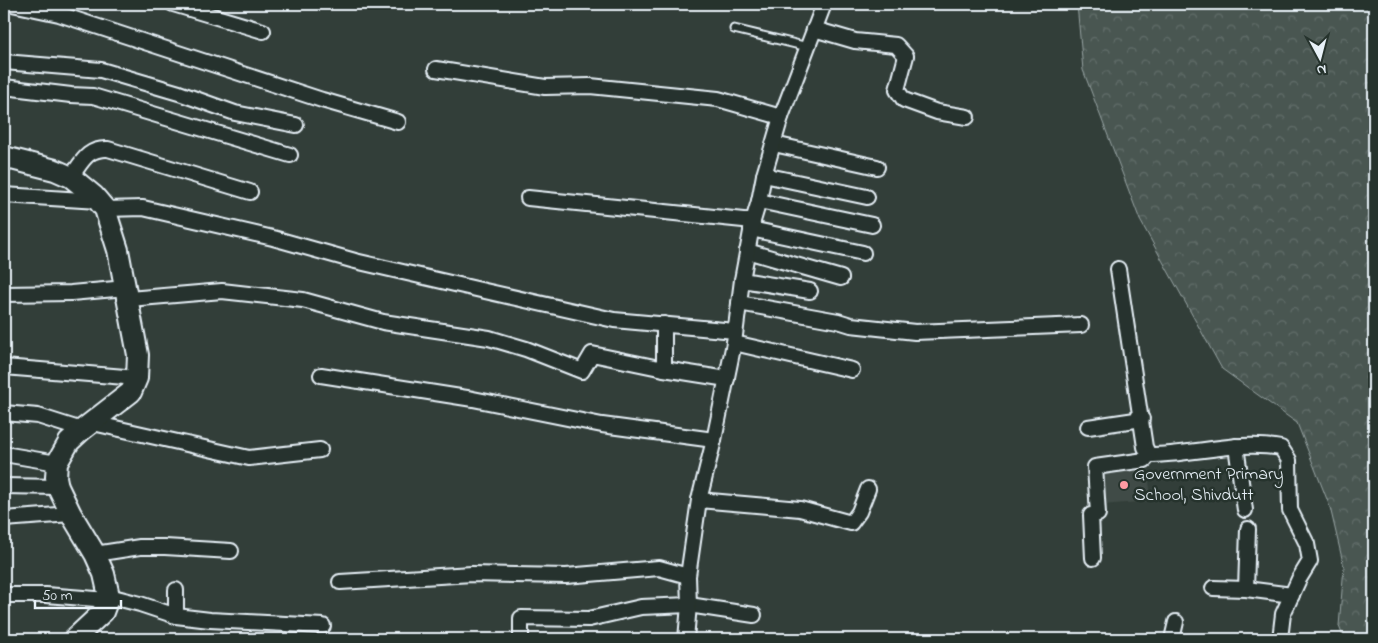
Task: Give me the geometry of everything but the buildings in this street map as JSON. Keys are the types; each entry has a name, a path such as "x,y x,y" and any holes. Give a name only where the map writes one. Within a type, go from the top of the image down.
{"main road":[{"path":"4,157 55,170 71,177 102,205 118,250 138,355 137,378 131,392 69,442 57,463 56,477 58,487 70,514 95,554 104,574 109,598 103,612 74,639"}],"street":[{"path":"12,4 59,14 322,100 398,122"},
{"path":"173,4 263,31"},
{"path":"686,639 689,605 688,576 699,500 714,440 735,337 746,252 764,174 781,117 824,4"},
{"path":"814,30 855,41 896,45 906,56 897,90 904,100 937,112 967,117"},
{"path":"4,62 101,70 179,93 235,113 296,125"},
{"path":"436,69 539,87 590,86 718,99 781,117"},
{"path":"4,87 93,96 290,155"},
{"path":"774,144 877,166"},
{"path":"71,177 90,153 94,150 108,149 250,192"},
{"path":"764,174 867,197"},
{"path":"4,195 143,208 273,238 504,296 614,320 664,324 735,337 852,370"},
{"path":"528,198 752,225 863,253"},
{"path":"759,201 872,225"},
{"path":"746,252 841,278"},
{"path":"1118,269 1145,447 1149,455"},
{"path":"742,280 810,291"},
{"path":"4,294 127,294 209,291 289,298 321,304 383,322 489,338 582,371 592,354 664,369 727,379"},
{"path":"739,303 851,325 915,332 1081,325"},
{"path":"664,324 664,369"},
{"path":"4,367 137,378"},
{"path":"321,375 473,399 602,425 714,440"},
{"path":"4,413 38,416 249,458 320,450"},
{"path":"1088,427 1142,419"},
{"path":"1236,446 1245,510"},
{"path":"1093,558 1091,515 1098,514 1095,467 1144,460 1149,455 1236,446 1281,448 1289,460 1290,510 1300,527 1310,553 1310,561 1298,579 1283,614 1280,639"},
{"path":"4,454 57,463"},
{"path":"4,486 58,487"},
{"path":"699,500 800,509 851,523 859,512 868,489"},
{"path":"4,519 70,514"},
{"path":"1246,589 1248,529"},
{"path":"95,554 140,547 231,552"},
{"path":"340,582 472,574 566,576 659,568 688,576"},
{"path":"1213,588 1246,589 1292,595"},
{"path":"176,590 176,616"},
{"path":"4,595 109,598 140,604 176,616 210,620 323,626"},
{"path":"521,639 521,618 589,619 641,607 689,605 754,614"},
{"path":"1172,639 1176,622"}],"lane":[{"path":"734,29 808,47"}],"shaded area":[{"name":"Government Primary School, Shivdutt","path":"1146,463 1152,501 1101,505 1098,469"}],"green space":[{"path":"1077,4 1374,4 1374,639 1344,639 1339,626 1344,567 1330,507 1297,423 1222,369 1140,220 1083,70"}],"place":[{"name":"Government Primary School, Shivdutt","path":"1124,485"}]}
